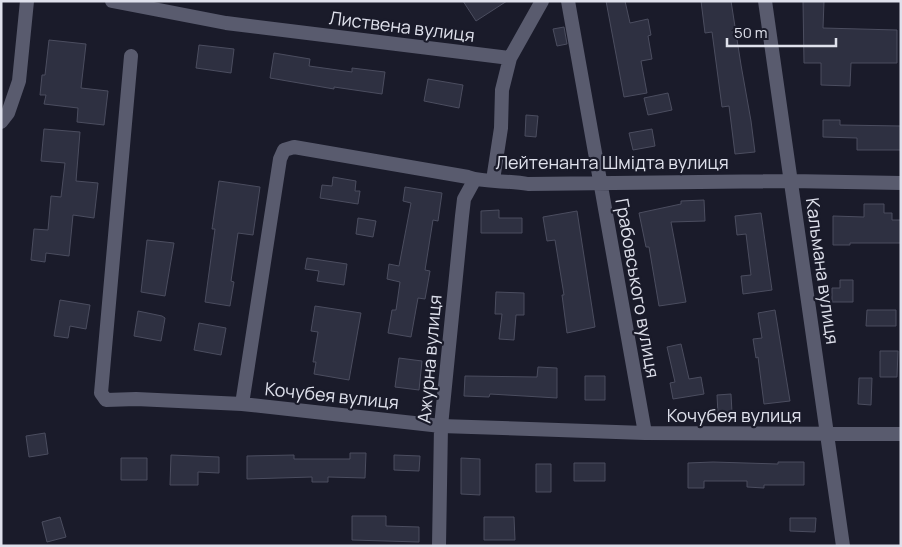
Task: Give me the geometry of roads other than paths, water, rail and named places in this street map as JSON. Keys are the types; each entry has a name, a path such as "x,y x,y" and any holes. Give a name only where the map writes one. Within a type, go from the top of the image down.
{"street":[{"path":"1,122 8,113 19,81 27,1"},
{"name":"Листвена вулиця","path":"112,1 226,23 510,58"},
{"path":"494,180 501,128 502,90 510,58 542,1"},
{"name":"Грабовського вулиця","path":"568,1 645,433"},
{"name":"Кальмана вулиця","path":"765,1 843,546"},
{"name":"Кочубея вулиця","path":"130,56 101,393 106,400 136,399 242,404 442,426 645,433 901,434"},
{"name":"Лейтенанта Шмідта вулиця","path":"242,404 280,159 284,150 294,147 475,179 515,181 528,184 791,181 901,183"},
{"name":"Ажурна вулиця","path":"440,546 442,426 462,216 464,199 475,179"}]}
